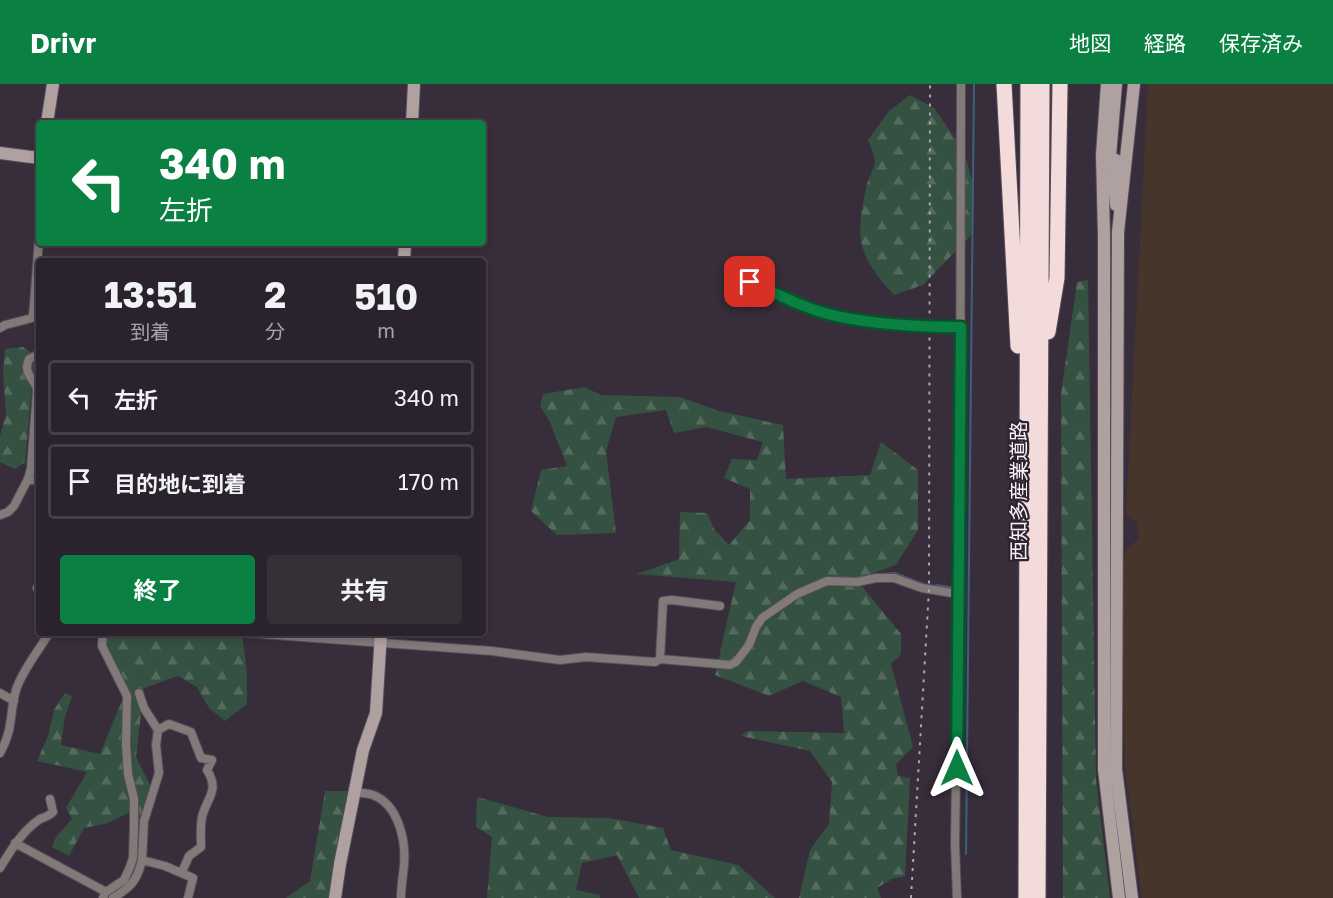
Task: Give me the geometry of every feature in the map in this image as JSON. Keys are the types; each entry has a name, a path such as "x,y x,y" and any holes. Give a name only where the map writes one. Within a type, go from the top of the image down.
{"highway":[{"path":"1004,84 1021,406 1028,417"},
{"name":"西知多産業道路","path":"1026,898 1028,84"},
{"name":"西知多産業道路","path":"1038,898 1042,84"},
{"path":"1040,475 1047,465 1047,333 1057,278 1060,84"}],"street":[{"path":"47,120 53,84"},
{"path":"412,120 414,84"},
{"path":"957,898 955,844 961,327 961,84"},
{"path":"1107,84 1102,155 1104,769 1119,898"},
{"path":"1104,236 1116,84"},
{"path":"1122,84 1114,183 1118,232 1116,769 1132,898"},
{"path":"1118,232 1134,84"},
{"path":"0,153 36,158"},
{"path":"750,282 805,306 835,316 910,327 961,327"},
{"path":"0,328 36,317"},
{"path":"36,356 29,359 27,373 36,384"},
{"path":"0,515 8,512 14,506 31,470 36,403"},
{"path":"28,479 36,480"},
{"path":"327,636 381,638 561,660 586,657 655,662 660,659 730,665 740,657 762,618 797,594 827,581 857,582 894,578 922,588 958,594"},
{"path":"660,659 663,601 720,606"},
{"path":"0,753 8,738 14,701 26,669 47,636"},
{"path":"103,636 102,646 127,696 126,746 128,774 134,799 133,858 124,880 107,896"},
{"path":"335,898 363,750 376,713 381,638"},
{"path":"0,693 14,701"},
{"path":"107,896 131,886 140,870 144,820 159,773 156,746 158,730 144,708 139,693"},
{"path":"158,730 169,724 191,732 201,758 212,760 207,770 213,782 213,790 202,816 201,847 189,856 182,872"},
{"path":"354,792 373,795 381,800 388,806 398,822 404,852 401,898"},
{"path":"0,868 15,843 41,819 53,812 50,799"},
{"path":"15,843 107,896"},
{"path":"142,860 152,861 193,878 188,898"}],"shaded area":[{"path":"1148,84 1333,84 1333,898 1142,898 1125,768 1121,566 1127,549 1138,539 1138,523 1126,514"}],"green space":[{"path":"910,95 934,108 964,151 974,187 973,233 923,285 894,295 872,268 866,256 860,232 861,219 867,184 875,162 868,140 889,111"},
{"path":"1088,280 1096,780 1110,898 1063,898 1061,394 1077,282"},
{"path":"23,347 36,356 36,388 32,386 25,462 15,469 0,462 0,436 6,414 3,373 5,349"},
{"path":"585,387 600,395 680,397 719,411 783,425 786,479 870,475 881,442 918,470 918,530 896,565 856,579 901,634 901,654 891,664 913,747 896,764 898,776 910,778 905,876 892,879 877,888 881,898 799,898 810,850 829,824 832,782 810,751 741,736 747,731 844,733 841,697 803,681 769,696 715,675 736,582 637,574 679,559 680,512 707,513 714,529 729,545 750,520 750,489 724,478 732,459 757,460 763,442 706,427 674,433 666,410 616,417 606,451 616,533 557,535 531,511 541,470 567,466 550,422 540,406 543,394"},
{"path":"108,636 242,636 247,673 247,704 225,721 209,708 197,687 178,676 144,688 136,757 150,785 140,820 128,813 108,823 84,828 69,856 52,847 56,837 72,819 66,808 87,772 37,761 48,736 54,710 65,693 72,696 65,716 61,745 100,754 123,698 104,643"},
{"path":"325,791 348,791 328,898 286,898 310,881"},
{"path":"477,797 548,817 609,818 663,828 671,850 738,865 775,898 639,898 617,855 582,863 576,890 600,895 600,898 487,898 492,837 476,827"}],"waterway":[{"path":"966,854 974,84"},
{"path":"879,574 895,573 926,585"},
{"path":"806,586 829,577 855,578 870,575"},
{"path":"936,585 955,588"},
{"path":"745,643 757,619"}],"railway":[{"path":"911,898 929,589 930,84"}],"route":[{"path":"750,282 805,306 835,316 910,327 961,327 957,768"}]}
